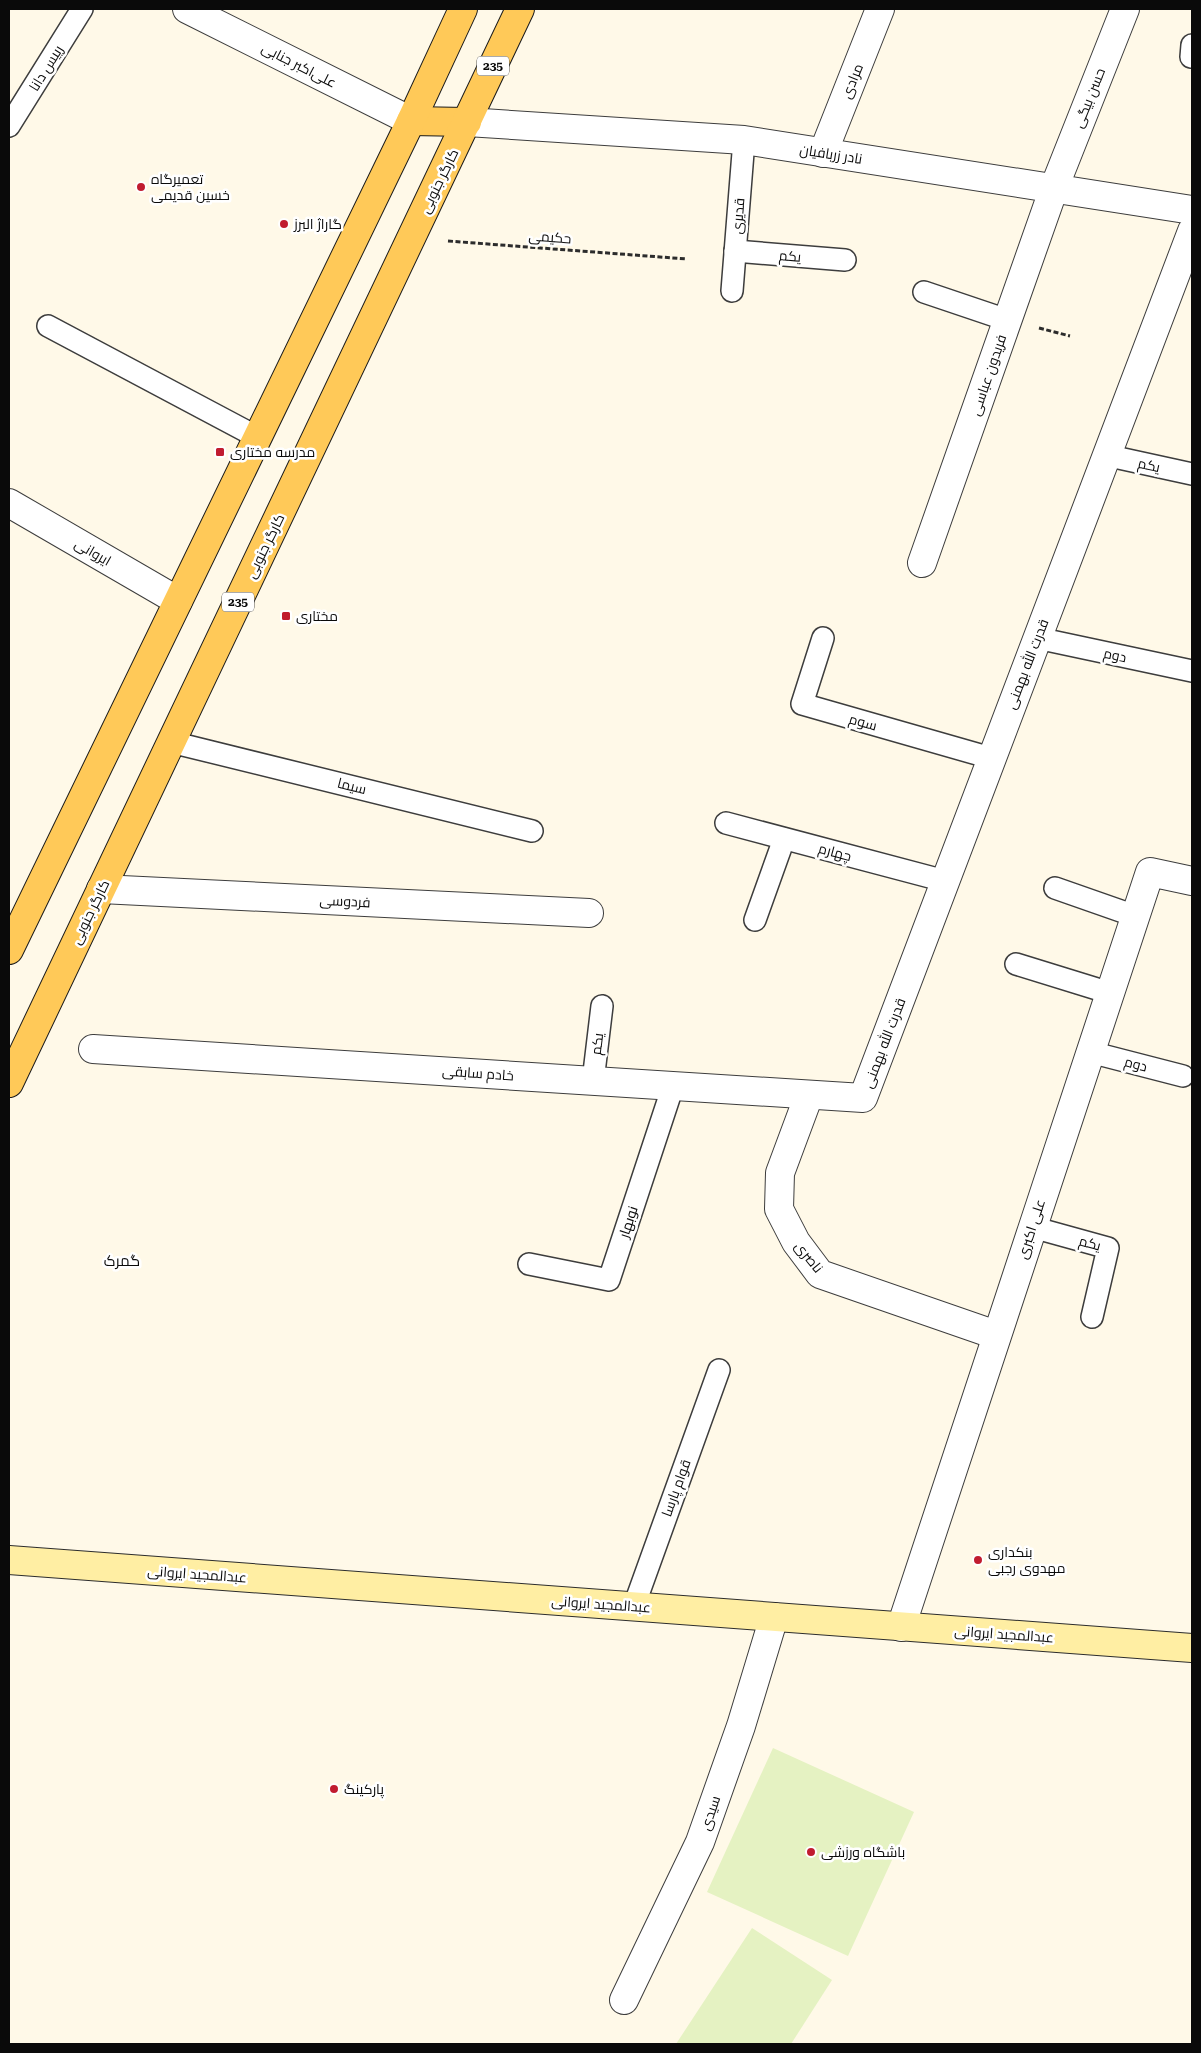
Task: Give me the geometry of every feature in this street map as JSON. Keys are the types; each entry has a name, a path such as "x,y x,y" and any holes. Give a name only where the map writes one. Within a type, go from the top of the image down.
{"main road":[{"path":"10,944 411,121 463,9"},
{"name":"کارگر جنوبی","path":"9,1083 520,9"},
{"path":"411,121 467,122"},
{"name":"عبدالمجید ایروانی","path":"9,1560 1192,1648"}],"street":[{"name":"علی‌اکبر جنابی","path":"187,9 411,121"},
{"name":"مرادی","path":"823,153 880,9"},
{"name":"حسن بیگی","path":"1054,188 1125,9"},
{"name":"نادر زربافیان","path":"467,122 744,140 1192,210"},
{"name":"فریدون عباسی","path":"922,563 1054,188"},
{"name":"قدرت الله بهمنی","path":"864,1098 991,758 1192,231"},
{"name":"ایروانی","path":"9,503 178,601"},
{"name":"علی اکبری","path":"901,1626 1150,872 1192,881"},
{"name":"فردوسی","path":"101,889 589,914"},
{"name":"خادم سابقی","path":"93,1049 864,1098"},
{"name":"ناصری","path":"809,1095 780,1173 779,1209 796,1242 820,1274 996,1335"},
{"name":"سیدی","path":"624,2000 700,1842 741,1726 774,1617"}],"lane":[{"name":"رییس دانا","path":"9,126 82,9"},
{"name":"قدیری","path":"732,291 744,140"},
{"name":"یکم","path":"735,251 845,260"},
{"path":"924,292 1007,320"},
{"path":"48,326 257,437"},
{"name":"یکم","path":"1106,455 1192,474"},
{"name":"سوم","path":"823,638 802,704 991,758"},
{"name":"دوم","path":"1037,638 1192,672"},
{"name":"سیما","path":"171,742 532,830"},
{"name":"چهارم","path":"726,823 945,881"},
{"path":"754,920 784,839"},
{"path":"1055,888 1135,916"},
{"path":"1016,964 1110,993"},
{"name":"یکم","path":"593,1081 602,1006"},
{"name":"دوم","path":"1090,1052 1183,1076"},
{"name":"نوبهار","path":"530,1264 609,1280 673,1086"},
{"name":"یکم","path":"1032,1227 1108,1248 1092,1317"},
{"name":"قوام پارسا","path":"634,1606 719,1370"}],"path":[{"name":"حکیمی","path":"412,238 687,259"}],"green space":[{"name":"باشگاه ورزشی","path":"773,1748 914,1812 848,1956 707,1892"},
{"path":"752,1928 832,1980 791,2044 676,2044"}],"place":[{"name":"تعمیرگاه خسین قدیمی","path":"141,187"},
{"name":"گاراژ البرز","path":"284,224"},
{"name":"مدرسه مختاری","path":"220,452"},
{"name":"مختاری","path":"286,616"},
{"name":"بنکداری مهدوی رجبی","path":"978,1560"},
{"name":"پارکینگ","path":"334,1789"},
{"name":"باشگاه ورزشی","path":"811,1852"}],"district":[{"name":"گمرک","path":"122,1261"}]}
